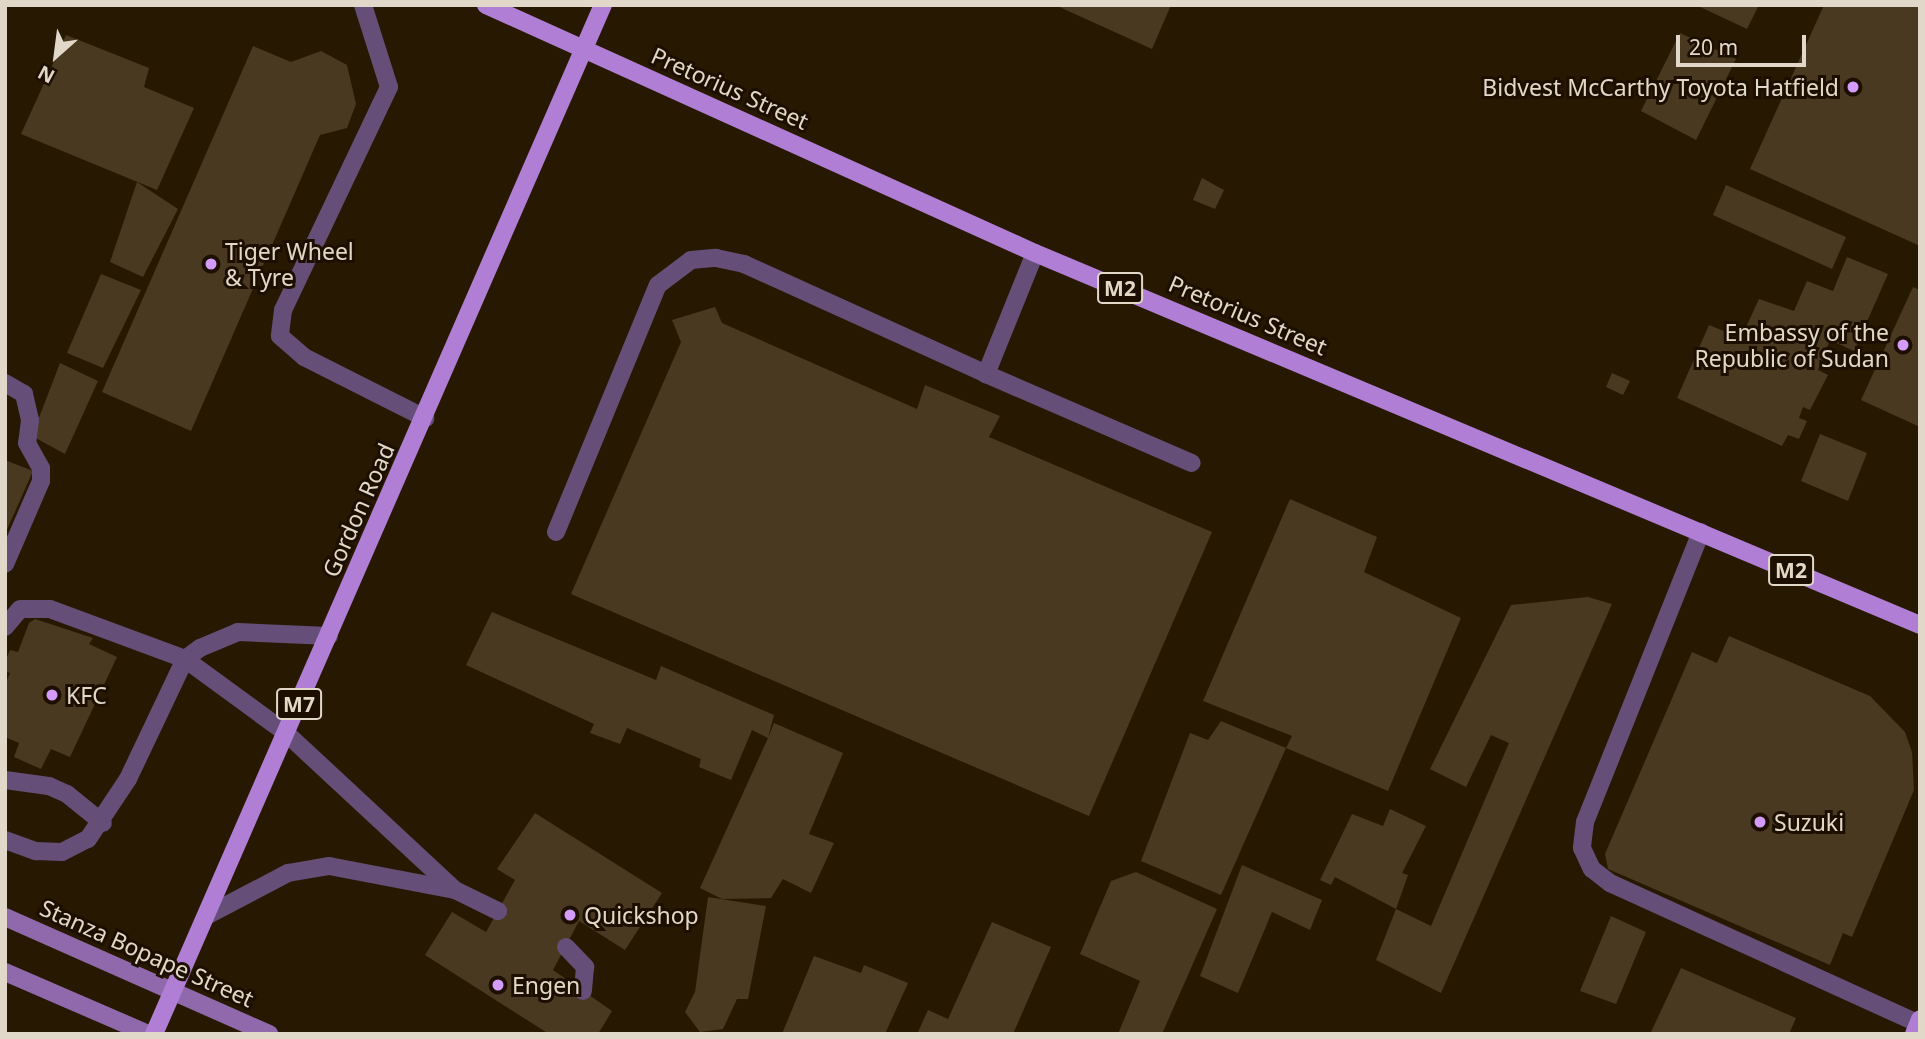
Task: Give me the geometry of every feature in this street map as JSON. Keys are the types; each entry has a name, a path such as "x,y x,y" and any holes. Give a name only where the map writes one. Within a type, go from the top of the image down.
{"main road":[{"name":"Pretorius Street","path":"486,5 1035,253 1920,625"},
{"name":"Gordon Road","path":"151,1034 173,991 425,418 603,5"},
{"name":"Stanza Bopape Street","path":"5,917 269,1034"},
{"path":"5,972 151,1034"}],"lane":[{"path":"363,5 389,87 283,310 280,336 303,357 425,418"},
{"path":"986,374 1035,253"},
{"path":"556,532 658,285 691,260 716,258 744,264 986,374 1192,463"},
{"path":"5,383 24,394 30,420 27,443 41,468 41,481 5,564"},
{"path":"1700,532 1585,822 1582,848 1592,869 1611,883 1918,1025"},
{"path":"5,627 20,609 41,607 185,659 286,733 455,890"},
{"path":"5,840 36,851 62,852 76,849 103,823 185,659 215,639 238,632 329,636"},
{"path":"5,780 58,790 103,823"},
{"path":"206,916 256,887 306,868 353,869 455,890 498,911"},
{"path":"566,947 585,967 583,991"}],"building":[{"path":"1055,5 1171,5 1152,49"},
{"path":"1696,5 1759,5 1747,29"},
{"name":"Bidvest McCarthy Toyota Hatfield","path":"1824,5 1920,5 1920,246 1750,169"},
{"path":"1680,33 1736,59 1696,140 1641,111"},
{"path":"66,35 149,68 144,87 194,108 157,190 21,134"},
{"name":"Tiger Wheel & Tyre","path":"253,46 291,62 321,51 347,65 356,104 347,128 320,135 191,431 102,392"},
{"path":"1202,178 1224,190 1215,209 1193,200"},
{"path":"137,182 178,209 143,277 110,262"},
{"path":"1726,185 1846,237 1832,269 1713,215"},
{"path":"1847,257 1888,274 1854,351 1830,340 1818,370 1828,375 1810,410 1803,407 1799,418 1807,421 1799,439 1788,435 1782,446 1677,398 1709,325 1741,338 1759,299 1794,311 1807,281 1833,291"},
{"path":"101,274 141,290 103,368 67,353"},
{"name":"Embassy of the Republic of Sudan","path":"1913,287 1920,290 1920,427 1861,400"},
{"path":"715,307 722,323 917,409 925,385 1000,416 989,437 1212,532 1089,816 571,594 681,342 672,320"},
{"path":"60,363 98,381 65,454 32,436"},
{"path":"1612,373 1630,381 1623,395 1606,387"},
{"path":"1820,434 1867,453 1848,501 1801,481"},
{"path":"5,460 33,471 5,534"},
{"path":"1290,499 1377,537 1364,572 1461,618 1388,791 1286,748 1292,736 1203,701"},
{"path":"1588,597 1612,604 1441,993 1376,960 1396,909 1431,926 1509,743 1491,735 1466,787 1430,769 1511,605"},
{"path":"492,612 656,680 661,666 774,715 768,738 752,730 731,780 699,767 701,759 627,728 620,744 590,733 594,724 466,665"},
{"path":"35,619 93,638 89,644 117,657 70,757 51,749 41,769 14,757 19,743 5,737 5,685 10,673 5,671 5,662 10,650 18,652 29,623"},
{"name":"Suzuki","path":"1729,636 1870,696 1905,732 1912,752 1914,790 1852,937 1843,933 1830,965 1608,869 1605,854 1692,652 1717,663"},
{"path":"1221,721 1286,748 1221,895 1141,861 1190,733 1208,740"},
{"path":"774,723 843,753 809,834 834,843 811,893 783,879 771,898 722,899 700,888"},
{"path":"1390,809 1426,826 1402,873 1408,875 1396,909 1335,877 1331,885 1320,880 1352,814 1383,826"},
{"path":"535,813 662,893 625,950 579,921 553,970 612,1011 598,1034 549,1034 425,955 452,912 486,932 515,880 497,869"},
{"path":"1242,865 1322,900 1310,930 1272,912 1238,993 1200,976"},
{"path":"1136,872 1217,909 1162,1034 1118,1034 1140,981 1080,954 1111,881"},
{"path":"708,897 766,906 748,999 737,999 723,1029 700,1032 685,1012 695,992"},
{"path":"1611,916 1646,932 1616,1004 1580,991"},
{"path":"992,922 1051,947 1013,1034 917,1034 928,1010 948,1019"},
{"path":"814,956 861,973 864,965 908,983 885,1034 782,1034"},
{"path":"1681,968 1796,1018 1789,1034 1650,1034"}],"place":[{"name":"Bidvest McCarthy Toyota Hatfield","path":"1853,87"},
{"name":"Tiger Wheel & Tyre","path":"211,264"},
{"name":"Embassy of the Republic of Sudan","path":"1903,345"},
{"name":"KFC","path":"52,695"},
{"name":"Suzuki","path":"1760,822"},
{"name":"Quickshop","path":"570,915"},
{"name":"Engen","path":"498,985"}]}
